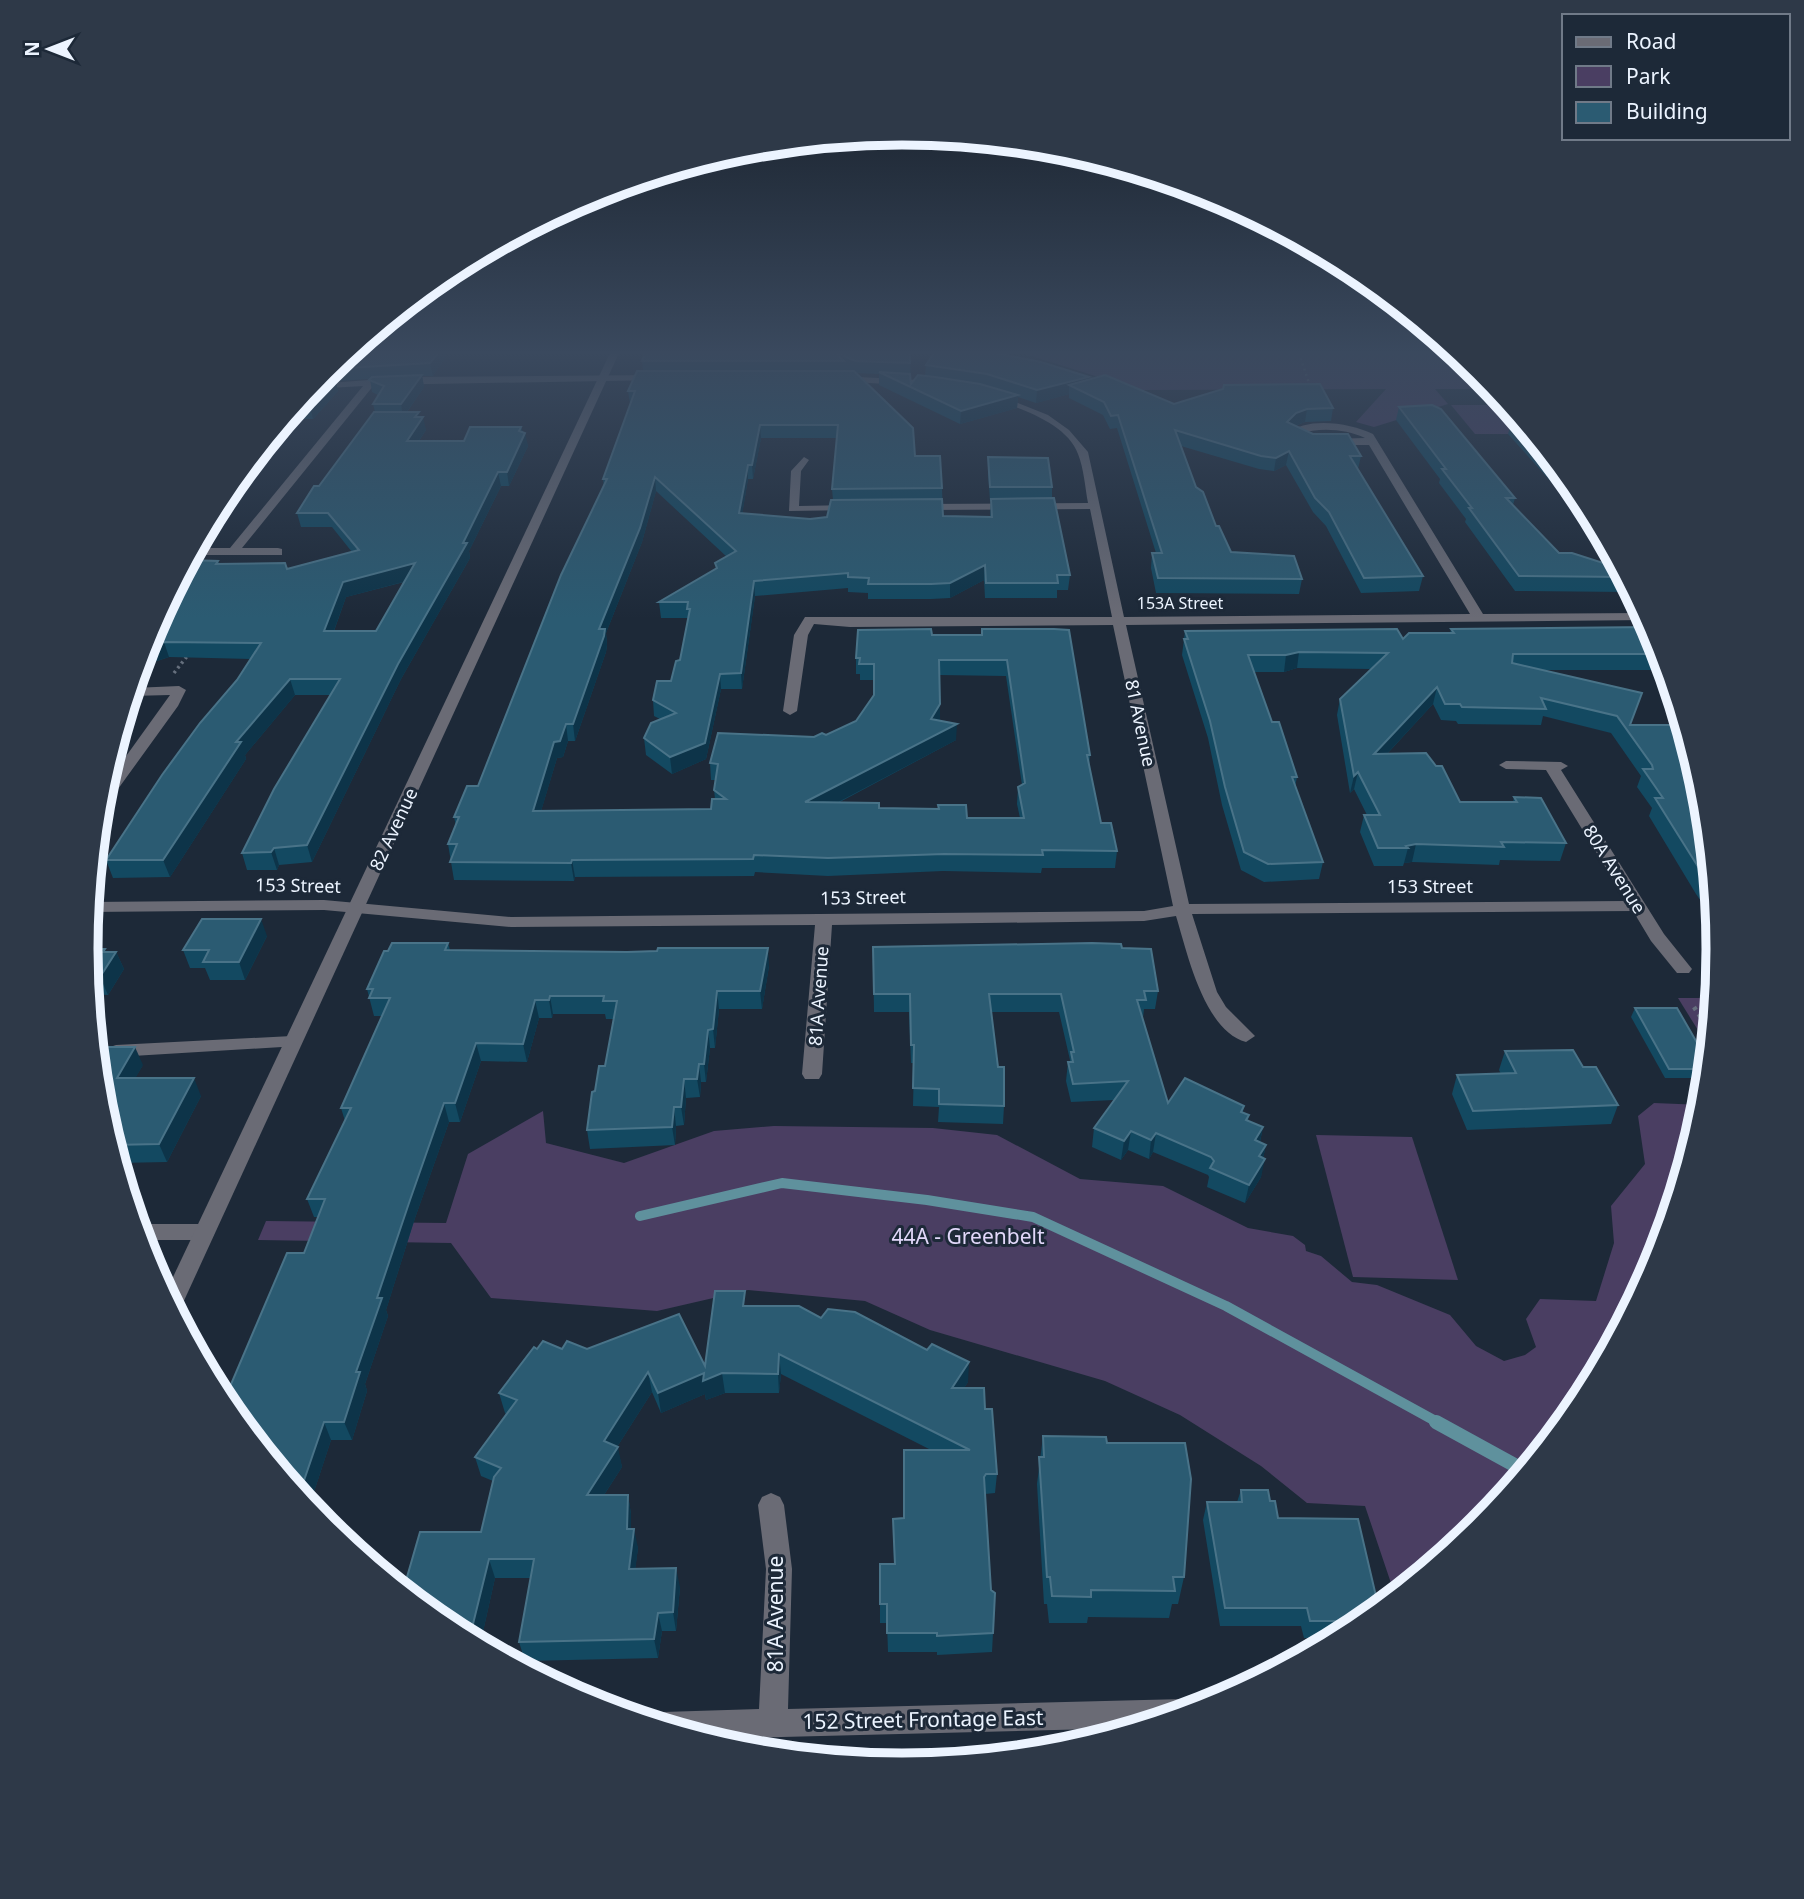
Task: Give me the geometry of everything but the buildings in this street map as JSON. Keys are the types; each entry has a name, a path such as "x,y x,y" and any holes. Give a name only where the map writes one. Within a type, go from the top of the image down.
{"street":[{"path":"233,552 323,442"},
{"name":"82 Avenue","path":"176,1294 573,442"},
{"name":"81 Avenue","path":"1075,442 1083,452 1096,506 1175,888 1184,909 1208,992 1220,1012 1247,1036"},
{"path":"1309,442 1372,442 1479,620"},
{"path":"804,460 796,471 793,509 859,508"},
{"path":"915,507 1096,506"},
{"path":"203,552 278,552"},
{"name":"153A Street","path":"790,711 800,635 810,620 850,623 1634,617"},
{"path":"115,783 172,706 179,690 141,692"},
{"name":"80A Avenue","path":"1506,765 1558,766 1657,937 1683,969"},
{"name":"153 Street","path":"100,907 324,905 539,922 1144,916 1184,909 1638,906"},
{"name":"81A Avenue","path":"812,1073 824,918"},
{"path":"150,1232 204,1232"},
{"name":"81A Avenue","path":"771,1506 779,1569 774,1723"},
{"name":"152 Street Frontage East","path":"691,1725 1151,1714"}],"lane":[{"path":"105,1052 292,1042"}],"path":[{"path":"174,673 189,654"},
{"path":"1694,1007 1702,1020"}],"green space":[{"path":"1678,998 1702,998 1704,1001 1701,1035"},
{"name":"44A - Greenbelt","path":"1654,1103 1691,1105 1679,1158 1663,1208 1623,1305 1571,1396 1540,1439 1471,1518 1392,1586 1365,1506 1307,1503 1261,1466 1180,1415 1105,1381 930,1330 865,1301 748,1290 657,1311 491,1298 451,1243 258,1240 266,1221 446,1223 468,1154 543,1111 546,1143 624,1163 714,1131 774,1126 933,1128 997,1135 1080,1179 1163,1186 1248,1228 1293,1236 1305,1245 1306,1251 1321,1256 1352,1282 1377,1285 1450,1315 1476,1346 1504,1361 1525,1355 1536,1347 1526,1319 1540,1299 1596,1301 1614,1243 1611,1206 1645,1164 1638,1116"},
{"path":"1316,1135 1412,1137 1458,1280 1353,1277"}],"waterway":[{"path":"640,1216 782,1183 927,1200 1033,1217 1226,1306 1439,1423"},
{"path":"1436,1422 1517,1467"}]}
